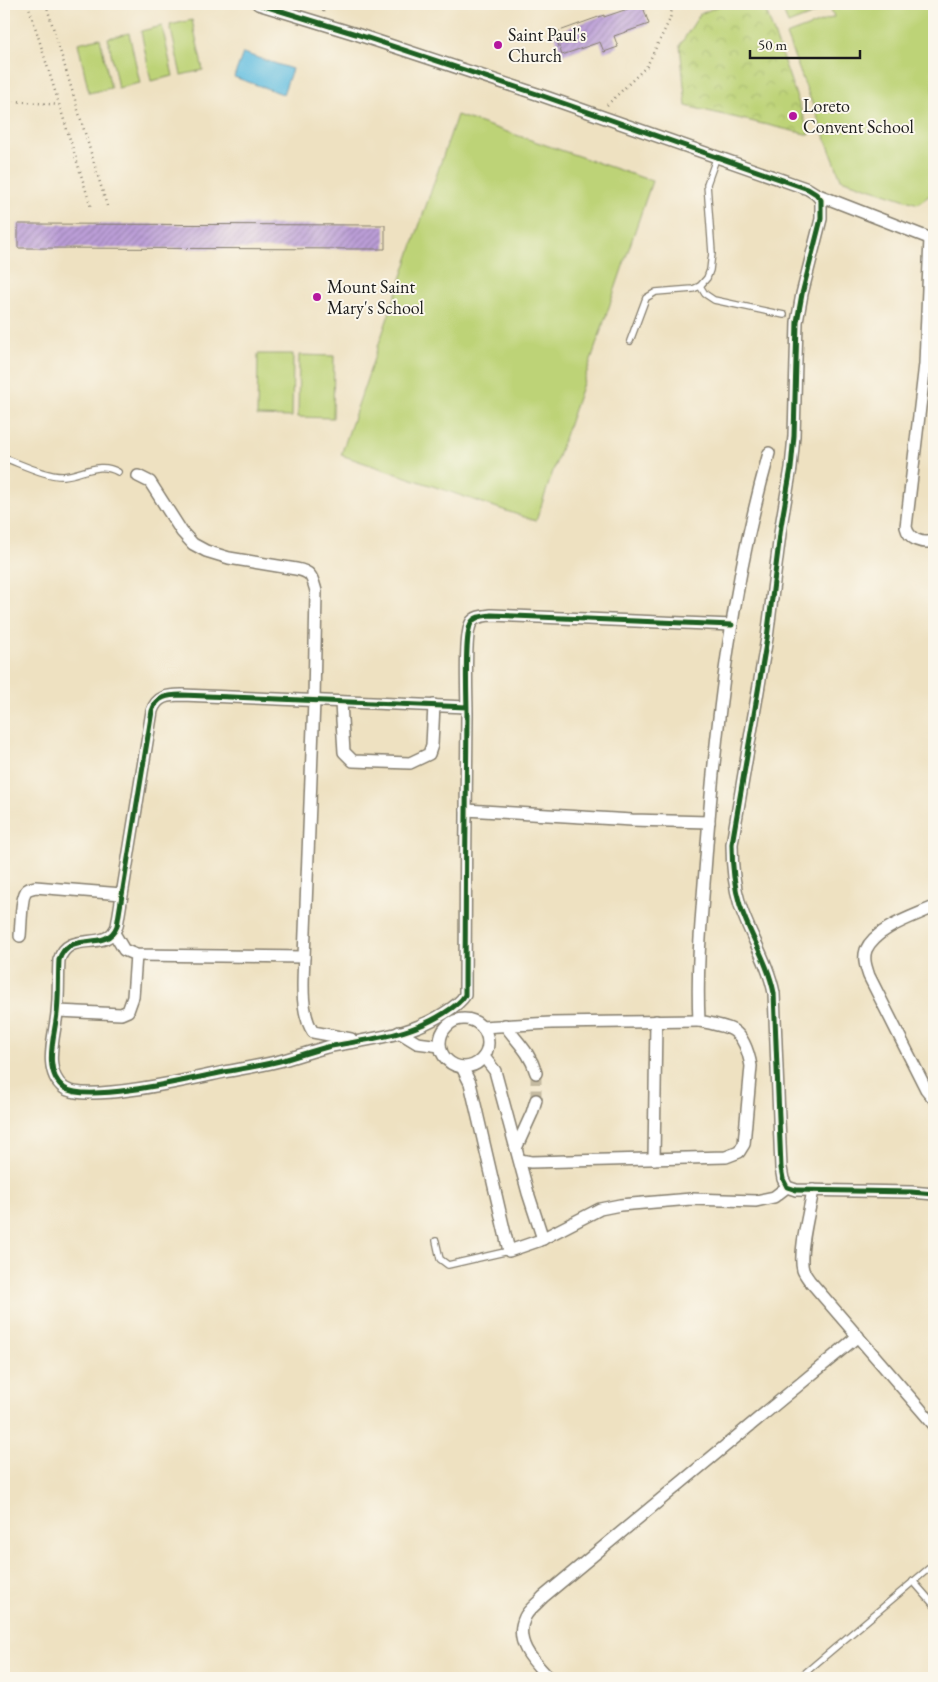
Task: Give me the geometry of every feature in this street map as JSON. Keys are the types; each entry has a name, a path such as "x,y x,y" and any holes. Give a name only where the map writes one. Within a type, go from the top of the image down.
{"street":[{"path":"258,4 356,34 597,114 786,180 816,194 932,239 925,364 906,527 913,539 920,542 934,541"},
{"path":"816,194 822,200 821,219 804,284 797,322 794,436 790,476 781,526 767,638 732,844 734,877 741,907 769,971 774,993 781,1168 787,1187 796,1190 934,1194"},
{"path":"699,1021 700,933 724,677 752,517 769,453"},
{"path":"138,476 150,482 182,532 193,544 206,551 229,558 306,571 312,576 316,591 314,701 304,957 304,991 307,1022 314,1032 360,1040"},
{"path":"467,707 182,695 166,696 159,699 152,711 117,926 114,933 103,939 66,947 59,960 58,1011 52,1066 56,1078 65,1089 91,1093 151,1087 286,1060 324,1048 399,1032 419,1026 440,1015 465,995 467,707 468,636 470,624 480,616 491,615 732,625"},
{"path":"340,702 344,752 347,757 353,761 410,763 429,754 432,745 434,705"},
{"path":"466,810 632,820 709,822"},
{"path":"20,936 24,897 30,888 122,894"},
{"path":"934,907 885,930 873,939 866,950 864,962 869,976 926,1089 934,1099"},
{"path":"114,933 124,950 136,955 254,958 304,957"},
{"path":"58,1011 121,1014 128,1010 133,997 136,955"},
{"path":"461,1000 464,1018"},
{"path":"440,1015 442,1032 440,1046 443,1056 448,1062 462,1067 474,1065 484,1057 487,1044 486,1035 482,1027 476,1022 464,1018 453,1021 442,1032"},
{"path":"654,1159 656,1021"},
{"path":"482,1027 551,1023 699,1021 733,1031 739,1037 749,1055 751,1066 744,1144 739,1152 726,1157 531,1162 520,1160"},
{"path":"505,1025 527,1051 536,1073"},
{"path":"399,1032 417,1043 440,1046"},
{"path":"484,1057 495,1071 542,1239"},
{"path":"462,1067 470,1083 509,1251 542,1239 600,1209 620,1205 691,1199 756,1201 774,1197 787,1187"},
{"path":"516,1146 532,1113 536,1100"},
{"path":"813,1190 803,1247 803,1271 934,1426"},
{"path":"549,1678 530,1657 522,1643 521,1629 525,1616 543,1598 858,1336"}],"lane":[{"path":"630,340 642,304 646,298 651,294 693,289 700,286 710,270 712,253 707,184 717,156"},
{"path":"700,286 705,294 714,300 784,315"},
{"path":"4,458 56,476 70,475 104,467 118,472"},
{"path":"436,1241 440,1259 448,1265 509,1251"},
{"path":"799,1678 934,1564"},
{"path":"913,1581 934,1606"}],"path":[{"path":"28,4 91,207"},
{"path":"46,4 107,206"},
{"path":"597,114 647,66 670,19 673,4"},
{"path":"4,100 60,104"}],"green space":[{"path":"723,4 743,4 765,8 810,135 686,106 680,45 700,14"},
{"path":"781,4 813,4 816,13 788,24"},
{"path":"829,4 934,4 934,192 918,204 841,179 786,35 834,17"},
{"path":"192,20 203,70 181,75 170,25"},
{"path":"162,26 173,76 151,81 141,31"},
{"path":"129,33 140,83 118,88 108,38"},
{"path":"100,38 111,88 89,93 78,43"},
{"path":"457,115 652,181 536,521 341,455"},
{"path":"258,354 293,354 292,417 257,416"},
{"path":"299,355 334,356 333,418 298,417"}],"water":[{"path":"243,53 292,69 283,94 234,77"}],"building":[{"path":"642,4 649,24 614,36 618,47 604,52 600,42 562,55 554,33"},
{"path":"18,224 385,225 385,249 18,248"}],"tunnel":[{"path":"536,1073 536,1100"}],"cycle path":[{"path":"258,4 356,34 540,95 808,189 821,200 821,219 797,322 794,436 791,468 781,526 767,638 732,844 732,859 740,905 768,971 774,993 781,1168 787,1187 796,1190 934,1194"},
{"path":"467,707 182,695 168,696 160,699 152,711 117,926 112,934 105,939 71,945 64,950 59,960 58,1006 51,1052 53,1072 57,1081 64,1088 76,1092 95,1093 117,1092 167,1084 271,1063 327,1047 397,1034 424,1024 451,1009 465,995 467,714 467,706 466,681 466,667 467,640 471,623 477,618 491,615 732,625"}],"place":[{"name":"Saint Paul's Church","path":"498,45"},
{"name":"Loreto Convent School","path":"793,116"},
{"name":"Mount Saint Mary's School","path":"317,297"}]}
